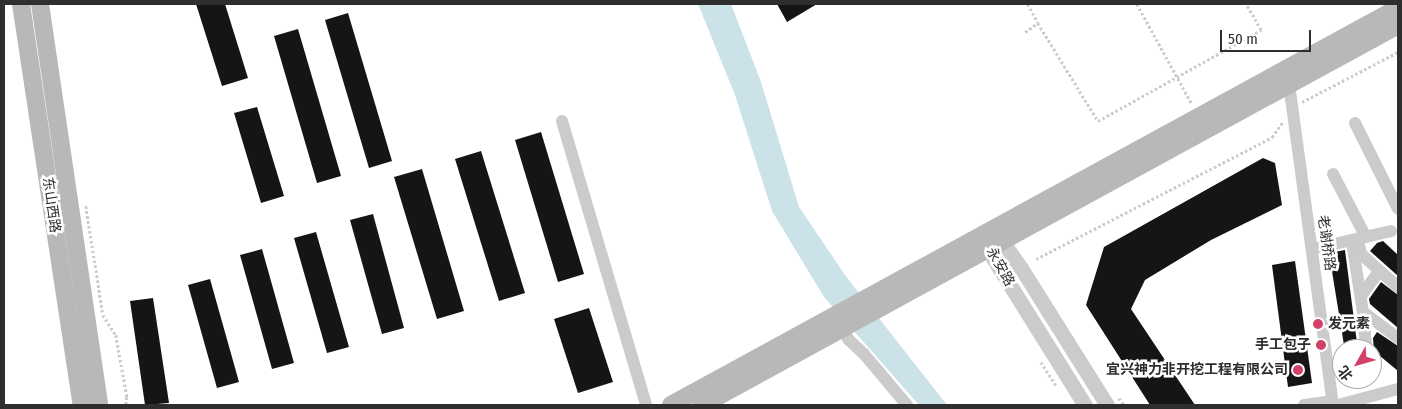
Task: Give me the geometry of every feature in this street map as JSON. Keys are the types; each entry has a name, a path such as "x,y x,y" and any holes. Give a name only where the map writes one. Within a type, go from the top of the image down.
{"main road":[{"path":"992,240 1398,8"},
{"name":"东山西路","path":"40,9 99,405"},
{"name":"东山西路","path":"22,11 82,405"},
{"path":"671,405 838,323 1398,25"},
{"path":"702,405 838,323"}],"street":[{"name":"老谢桥路","path":"1289,84 1312,248 1339,404"},
{"path":"562,121 646,405"},
{"path":"1355,123 1398,209"},
{"path":"1333,174 1358,244 1365,339"},
{"path":"1312,248 1358,244 1396,233"},
{"name":"永安路","path":"992,240 1085,405"},
{"name":"永安路","path":"992,240 1108,405"},
{"path":"1358,244 1379,271 1398,287"},
{"path":"1361,296 1379,271"},
{"path":"1364,312 1398,338"},
{"path":"838,323 848,340 864,354 907,405"},
{"path":"1304,405 1377,400 1398,389"}],"path":[{"path":"1028,4 1098,122 1261,30 1246,4"},
{"path":"1137,4 1193,106"},
{"path":"1025,32 1038,23"},
{"path":"1036,259 1272,137 1292,107 1398,52"},
{"path":"85,198 103,315 116,335 127,397 126,405"}],"water":[{"path":"698,4 731,4 761,82 799,207 845,275 947,405 919,405 824,297 772,211 735,95"}],"building":[{"path":"196,4 225,4 248,78 222,86"},
{"path":"777,4 817,4 787,22"},
{"path":"348,13 392,161 369,168 325,20"},
{"path":"298,29 341,176 317,183 274,36"},
{"path":"257,107 284,196 261,203 234,113"},
{"path":"541,132 584,274 558,282 515,140"},
{"path":"481,151 525,293 499,301 455,159"},
{"path":"1263,158 1275,163 1282,205 1211,240 1145,280 1131,309 1195,405 1150,405 1086,305 1104,247"},
{"path":"422,169 464,311 437,319 394,177"},
{"path":"373,214 404,328 382,334 350,220"},
{"path":"316,232 349,347 327,353 294,238"},
{"path":"1383,241 1398,255 1398,276 1370,251 1377,243"},
{"path":"262,249 294,363 272,369 240,255"},
{"path":"1345,250 1356,339 1343,339 1329,253"},
{"path":"1295,261 1312,383 1288,387 1272,265"},
{"path":"210,279 239,382 217,388 188,285"},
{"path":"1381,282 1398,295 1398,328 1370,304 1369,299"},
{"path":"153,298 169,403 145,405 130,301"},
{"path":"589,308 613,382 578,393 554,319"},
{"path":"1377,332 1398,346 1398,371 1382,358 1382,339 1373,338"}],"place":[{"name":"发元素","path":"1318,324"},
{"name":"手工包子","path":"1321,345"},
{"name":"宜兴神力非开挖工程有限公司","path":"1298,370"}]}
